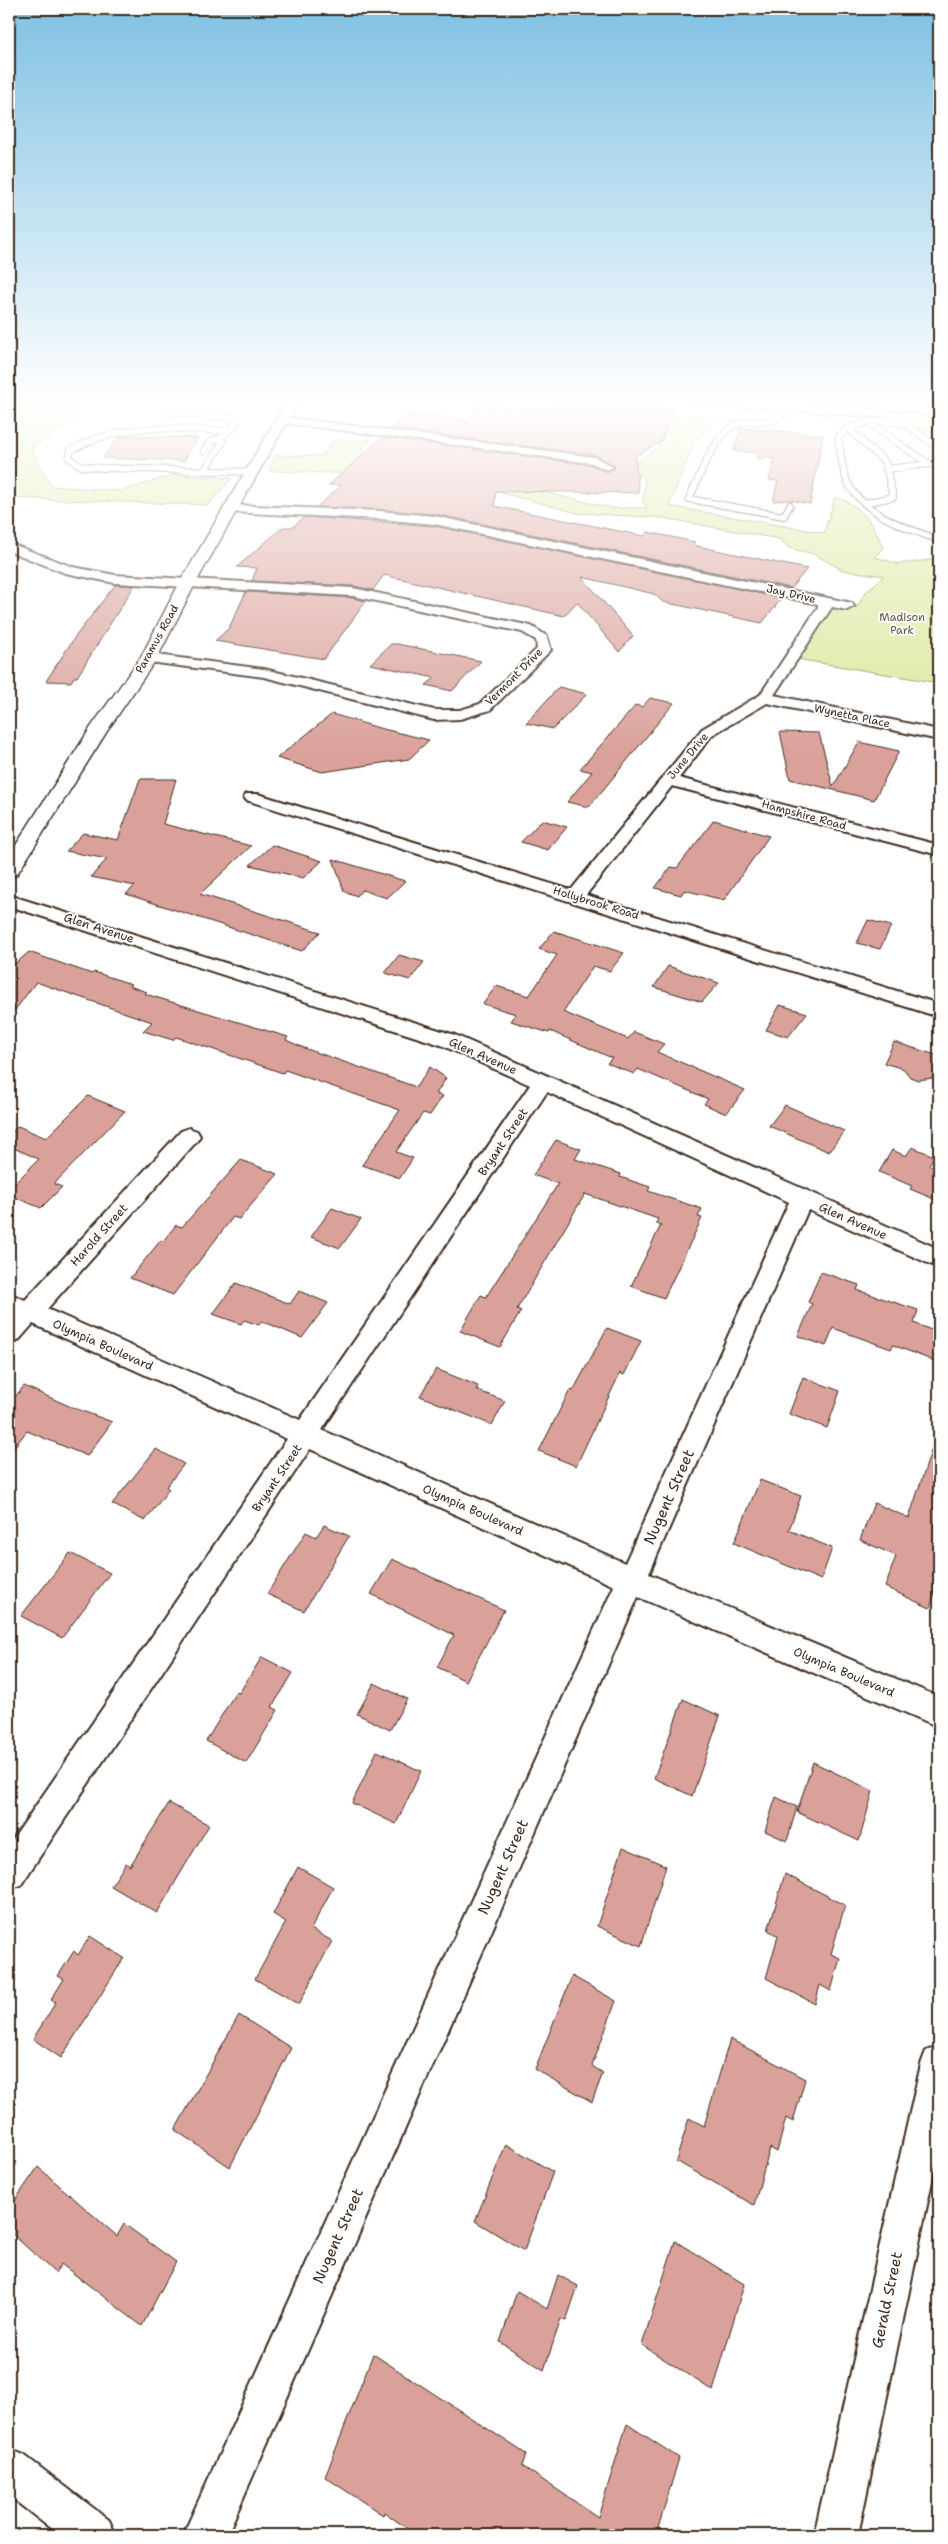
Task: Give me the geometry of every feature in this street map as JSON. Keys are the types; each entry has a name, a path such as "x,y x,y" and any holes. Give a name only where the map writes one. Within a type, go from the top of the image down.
{"main road":[{"name":"Paramus Road","path":"9,871 100,727 149,658 187,584 227,518"}],"street":[{"name":"Jay Drive","path":"413,518 434,520 847,606"},
{"path":"9,546 70,570 91,575 187,584"},
{"path":"9,560 30,553"},
{"name":"Vermont Drive","path":"149,658 264,673 320,685 434,715 448,716 475,712 485,707 544,650 545,644 542,638 526,629 381,597 324,590 187,584"},
{"name":"June Drive","path":"574,897 707,732 721,722 765,698 825,607 824,602"},
{"name":"Wynetta Place","path":"765,698 939,735"},
{"name":"Hampshire Road","path":"668,780 939,850"},
{"name":"Hollybrook Road","path":"252,796 939,1011"},
{"name":"Glen Avenue","path":"9,900 448,1040 939,1259"},
{"name":"Bryant Street","path":"9,1873 543,1082"},
{"name":"Harold Street","path":"9,1334 19,1307 190,1136"},
{"name":"Nugent Street","path":"205,2535 802,1198"},
{"name":"Olympia Boulevard","path":"19,1307 631,1580 939,1712"},
{"name":"Gerald Street","path":"836,2535 939,2064"},
{"path":"9,2470 94,2535"}],"lane":[{"path":"892,518 924,535 939,540"}],"green space":[{"name":"Madison Park","path":"658,518 736,518 824,533 829,518 866,518 883,547 875,557 898,564 939,559 939,683 791,658 824,602 857,607 865,593 884,576 842,570 814,554 789,548 779,539"}],"building":[{"path":"303,518 434,526 782,598 762,623 663,602 654,594 582,577 633,636 619,652 577,602 564,616 384,575 373,590 353,586 252,581 257,568 237,567 283,527 293,527"},
{"path":"452,518 553,518 644,536 648,532 695,542 692,545 807,569 791,588"},
{"path":"115,585 134,586 77,677 74,677 71,682 46,681 75,637"},
{"path":"246,592 353,598 366,601 324,659 215,641 229,628"},
{"path":"391,644 481,661 452,691 426,685 435,678 370,664"},
{"path":"559,687 587,694 553,729 526,723"},
{"path":"650,698 674,703 589,807 567,802 592,772 580,769 636,705 642,707"},
{"path":"332,714 429,740 409,759 322,772 277,758"},
{"path":"780,732 819,733 833,787 859,742 899,751 874,800 790,779"},
{"path":"140,779 176,779 163,824 251,846 200,894 320,932 302,951 126,894 135,886 91,877 107,859 66,851 83,833 118,840"},
{"path":"542,820 567,827 548,850 521,842"},
{"path":"714,820 769,836 724,900 684,890 681,895 655,888 671,867 677,868"},
{"path":"272,845 322,861 303,878 250,865"},
{"path":"333,859 405,881 387,898 362,890 357,896 344,891"},
{"path":"868,920 891,926 880,949 857,943"},
{"path":"554,931 624,953 610,971 593,966 563,1012 628,1039 634,1032 664,1044 657,1052 745,1090 726,1114 704,1104 708,1099 638,1069 634,1074 607,1063 612,1058 550,1031 549,1033 511,1021 516,1014 483,1004 496,986 529,996 557,955 539,949"},
{"path":"29,952 92,974 94,972 131,984 129,986 147,992 145,994 288,1037 286,1040 304,1048 416,1087 430,1067 446,1078 436,1094 443,1096 430,1115 423,1113 396,1152 413,1158 400,1178 362,1165 400,1110 285,1070 283,1073 176,1037 173,1040 143,1031 152,1022 36,982 9,1018 9,969"},
{"path":"399,955 424,962 410,980 385,973"},
{"path":"668,966 719,983 702,1002 654,987"},
{"path":"780,1005 807,1013 788,1037 766,1030"},
{"path":"894,1042 939,1056 939,1077 918,1080 910,1077 904,1069 884,1063"},
{"path":"88,1096 125,1111 54,1184 62,1187 41,1208 9,1195 9,1189 39,1159 9,1146 9,1135 18,1126 46,1138"},
{"path":"785,1105 844,1131 829,1152 769,1126"},
{"path":"556,1140 581,1149 575,1159 621,1174 620,1177 650,1187 648,1191 702,1209 698,1217 702,1218 664,1298 631,1286 661,1225 656,1223 658,1219 585,1194 517,1309 521,1311 500,1347 460,1331 481,1295 486,1297 558,1184 533,1175"},
{"path":"912,1147 934,1156 929,1165 939,1170 939,1201 910,1189 912,1186 879,1172 892,1150 906,1156"},
{"path":"241,1160 278,1174 239,1219 233,1217 173,1295 130,1278 161,1240 163,1241 176,1225 182,1227"},
{"path":"332,1208 361,1219 340,1248 311,1237"},
{"path":"821,1272 859,1285 857,1290 918,1310 914,1323 939,1333 939,1363 893,1345 891,1349 833,1328 826,1346 798,1336 812,1304 808,1302"},
{"path":"236,1283 290,1304 299,1291 328,1303 302,1338 262,1321 259,1325 244,1320 241,1324 213,1314"},
{"path":"607,1328 641,1341 624,1375 620,1373 576,1466 539,1451 570,1390 573,1391"},
{"path":"436,1369 478,1386 476,1390 505,1401 492,1425 420,1396"},
{"path":"803,1377 840,1391 827,1428 789,1414"},
{"path":"24,1386 112,1422 87,1456 27,1431 9,1453 9,1404"},
{"path":"935,1439 939,1439 939,1580 930,1608 885,1587 896,1556 860,1540 874,1503 909,1518"},
{"path":"156,1449 184,1464 166,1487 169,1489 145,1521 112,1504"},
{"path":"760,1480 801,1496 789,1530 832,1548 821,1580 734,1543"},
{"path":"324,1525 349,1536 304,1611 267,1594 306,1532 316,1537"},
{"path":"70,1553 110,1573 62,1638 21,1616"},
{"path":"392,1559 504,1610 466,1681 437,1667 454,1635 371,1594"},
{"path":"262,1657 293,1673 272,1707 278,1710 246,1763 206,1741 236,1692 239,1693"},
{"path":"374,1683 407,1699 390,1730 357,1714"},
{"path":"683,1699 720,1716 692,1796 654,1778"},
{"path":"377,1751 421,1771 396,1824 352,1803"},
{"path":"813,1762 873,1791 859,1841 797,1812"},
{"path":"776,1797 797,1807 787,1841 765,1831"},
{"path":"169,1803 209,1825 157,1913 111,1886 126,1863 130,1866"},
{"path":"623,1847 666,1866 641,1946 597,1926"},
{"path":"298,1867 333,1887 311,1929 332,1941 299,2004 255,1979 286,1922 273,1914"},
{"path":"785,1874 845,1905 831,1954 840,1958 831,1991 820,1985 815,2004 766,1978 778,1936 768,1930"},
{"path":"90,1936 124,1958 61,2058 33,2039 56,2002 51,2000 64,1979 58,1976 74,1951 78,1955"},
{"path":"572,1976 616,2001 592,2066 603,2073 592,2102 535,2069"},
{"path":"239,2015 291,2048 230,2167 175,2130"},
{"path":"730,2039 805,2079 793,2122 786,2118 777,2152 770,2148 754,2205 676,2161 689,2118 704,2126"},
{"path":"506,2144 553,2172 524,2251 475,2221"},
{"path":"38,2167 117,2236 124,2224 176,2262 142,2326 61,2264 55,2273 9,2231 9,2209"},
{"path":"675,2241 744,2284 713,2391 642,2345"},
{"path":"558,2275 578,2286 566,2321 561,2319 544,2370 500,2342 517,2291 547,2309"},
{"path":"373,2354 526,2454 522,2466 598,2517 627,2424 679,2458 656,2535 416,2535 384,2512 383,2515 325,2477"}]}
